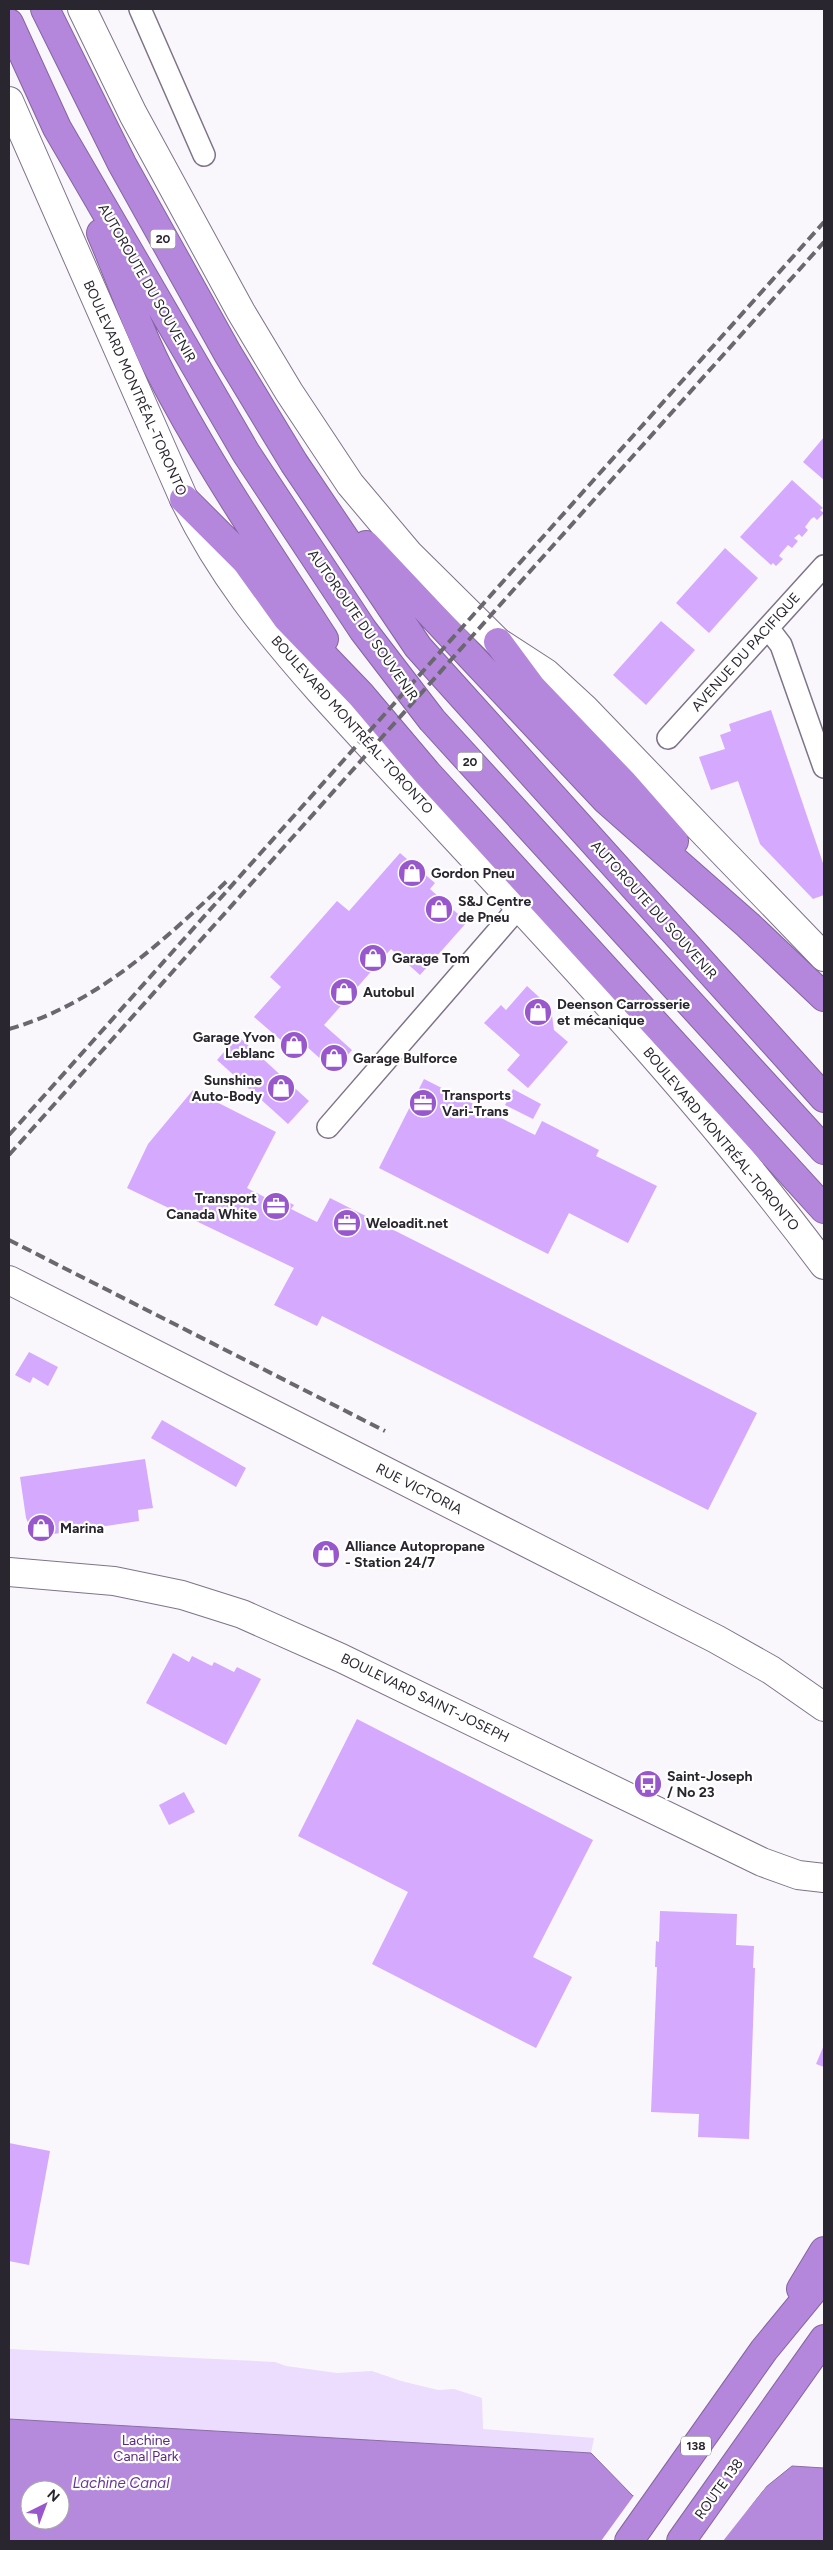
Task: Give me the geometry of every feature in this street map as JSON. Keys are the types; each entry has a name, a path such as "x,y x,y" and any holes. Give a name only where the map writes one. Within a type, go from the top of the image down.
{"highway":[{"name":"AUTOROUTE DU SOUVENIR","path":"45,9 94,109 155,224 228,354 294,463 418,647 824,1098"},
{"name":"AUTOROUTE DU SOUVENIR","path":"9,23 57,128 246,453 341,598 389,666 432,720 824,1150"},
{"path":"57,128 156,364 254,534 361,695"},
{"path":"294,463 422,606 606,800 748,925 824,997"},
{"path":"184,499 246,561 288,618 361,695 426,772 816,1199"},
{"path":"498,642 532,688 624,784 748,925"},
{"path":"764,2350 824,2251"},
{"name":"138","path":"629,2541 764,2350 824,2276"},
{"path":"757,2436 824,2339"},
{"path":"757,2436 824,2362"},
{"name":"ROUTE 138","path":"680,2541 757,2436"}],"main road":[{"path":"82,9 133,114 241,312 305,417 350,484 392,536 424,571 498,642 546,673 578,702 824,957"},
{"name":"BOULEVARD MONTRÉAL-TORONTO","path":"9,101 184,499 221,567 263,626 713,1124 772,1196 824,1265"},
{"name":"RUE VICTORIA","path":"9,1280 716,1639 771,1670 824,1707"},
{"name":"BOULEVARD SAINT-JOSEPH","path":"9,1572 114,1581 182,1595 242,1614 341,1658 762,1862 798,1875 824,1878"}],"street":[{"path":"140,9 204,155"},
{"name":"AVENUE DU PACIFIQUE","path":"668,738 824,566"},
{"path":"768,628 781,646 824,767"},
{"path":"328,1127 518,908"}],"green space":[{"name":"Lachine Canal","path":"9,2349 275,2362 286,2366 337,2373 372,2371 401,2381 438,2390 454,2389 482,2398 483,2429 594,2438 591,2453 633,2496 748,2509 766,2487 792,2466 824,2468 824,2541 9,2541"}],"water":[{"name":"Lachine Canal","path":"9,2419 591,2453 633,2496 748,2509 766,2487 792,2466 824,2468 824,2541 9,2541"}],"pier":[{"path":"772,2479 723,2541 601,2541 635,2494 747,2506"}],"building":[{"path":"824,437 824,480 803,462"},
{"path":"792,480 823,508 820,510 824,513 817,520 814,517 811,519 805,527 808,530 802,537 799,534 794,538 798,541 792,548 788,545 781,553 779,556 783,559 776,566 773,563 771,565 740,537"},
{"path":"725,548 758,578 709,633 676,603"},
{"path":"661,621 695,650 646,705 613,675"},
{"path":"771,710 824,866 824,895 813,899 760,844 738,781 711,790 699,757 725,749 720,735 731,731 729,724"},
{"path":"400,853 435,883 430,889 467,922 420,975 391,949 324,1025 352,1050 334,1071 305,1045 297,1054 254,1017 281,987 270,977 337,901 349,911"},
{"path":"527,986 551,1008 554,1030 568,1042 528,1088 507,1070 520,1055 484,1023 501,1005 506,1010"},
{"path":"238,1036 309,1101 288,1124 217,1060"},
{"path":"424,1079 535,1135 542,1121 599,1150 596,1156 657,1186 628,1243 569,1213 548,1254 379,1168"},
{"path":"513,1089 541,1104 533,1119 505,1105"},
{"path":"193,1090 276,1132 247,1188 276,1203 279,1197 294,1205 291,1209 317,1222 330,1198 757,1413 708,1510 322,1316 317,1326 274,1305 294,1268 127,1188 148,1144"},
{"path":"29,1352 58,1367 48,1386 33,1377 30,1383 15,1375"},
{"path":"162,1420 246,1468 236,1487 151,1438"},
{"path":"145,1459 153,1508 138,1510 139,1521 34,1537 26,1518 20,1477"},
{"path":"327,1540 338,1546 331,1561 319,1555"},
{"path":"173,1653 189,1662 192,1656 212,1666 214,1662 234,1672 237,1667 261,1679 226,1745 146,1703"},
{"path":"357,1719 593,1840 533,1957 572,1977 536,2048 372,1964 408,1892 298,1836"},
{"path":"184,1792 195,1812 169,1825 159,1805"},
{"path":"660,1911 737,1914 736,1945 754,1946 753,1968 755,1968 749,2139 698,2137 699,2114 651,2112 657,1967 655,1967 656,1941 659,1942"},
{"path":"824,2045 824,2067 816,2064"},
{"path":"9,2143 50,2151 29,2265 9,2261"}],"railway":[{"path":"9,1135 824,222"},
{"path":"9,1155 824,242"},
{"path":"9,1029 41,1018 71,1004 127,969 227,881"},
{"path":"9,1240 385,1431"}],"place":[{"name":"Gordon Pneu","path":"412,873"},
{"name":"S&J Centre de Pneu","path":"439,909"},
{"name":"Garage Tom","path":"373,958"},
{"name":"Autobul","path":"344,992"},
{"name":"Deenson Carrosserie et mécanique","path":"538,1012"},
{"name":"Garage Yvon Leblanc","path":"294,1045"},
{"name":"Garage Bulforce","path":"334,1058"},
{"name":"Sunshine Auto-Body","path":"281,1088"},
{"name":"Transports Vari-Trans","path":"423,1103"},
{"name":"Transport Canada White","path":"276,1206"},
{"name":"Weloadit.net","path":"347,1223"},
{"name":"Marina","path":"41,1528"},
{"name":"Alliance Autopropane - Station 24/7","path":"326,1554"},
{"name":"Saint-Joseph / No 23","path":"648,1784"}],"park label":[{"name":"Lachine Canal Park","path":"146,2448"}]}
